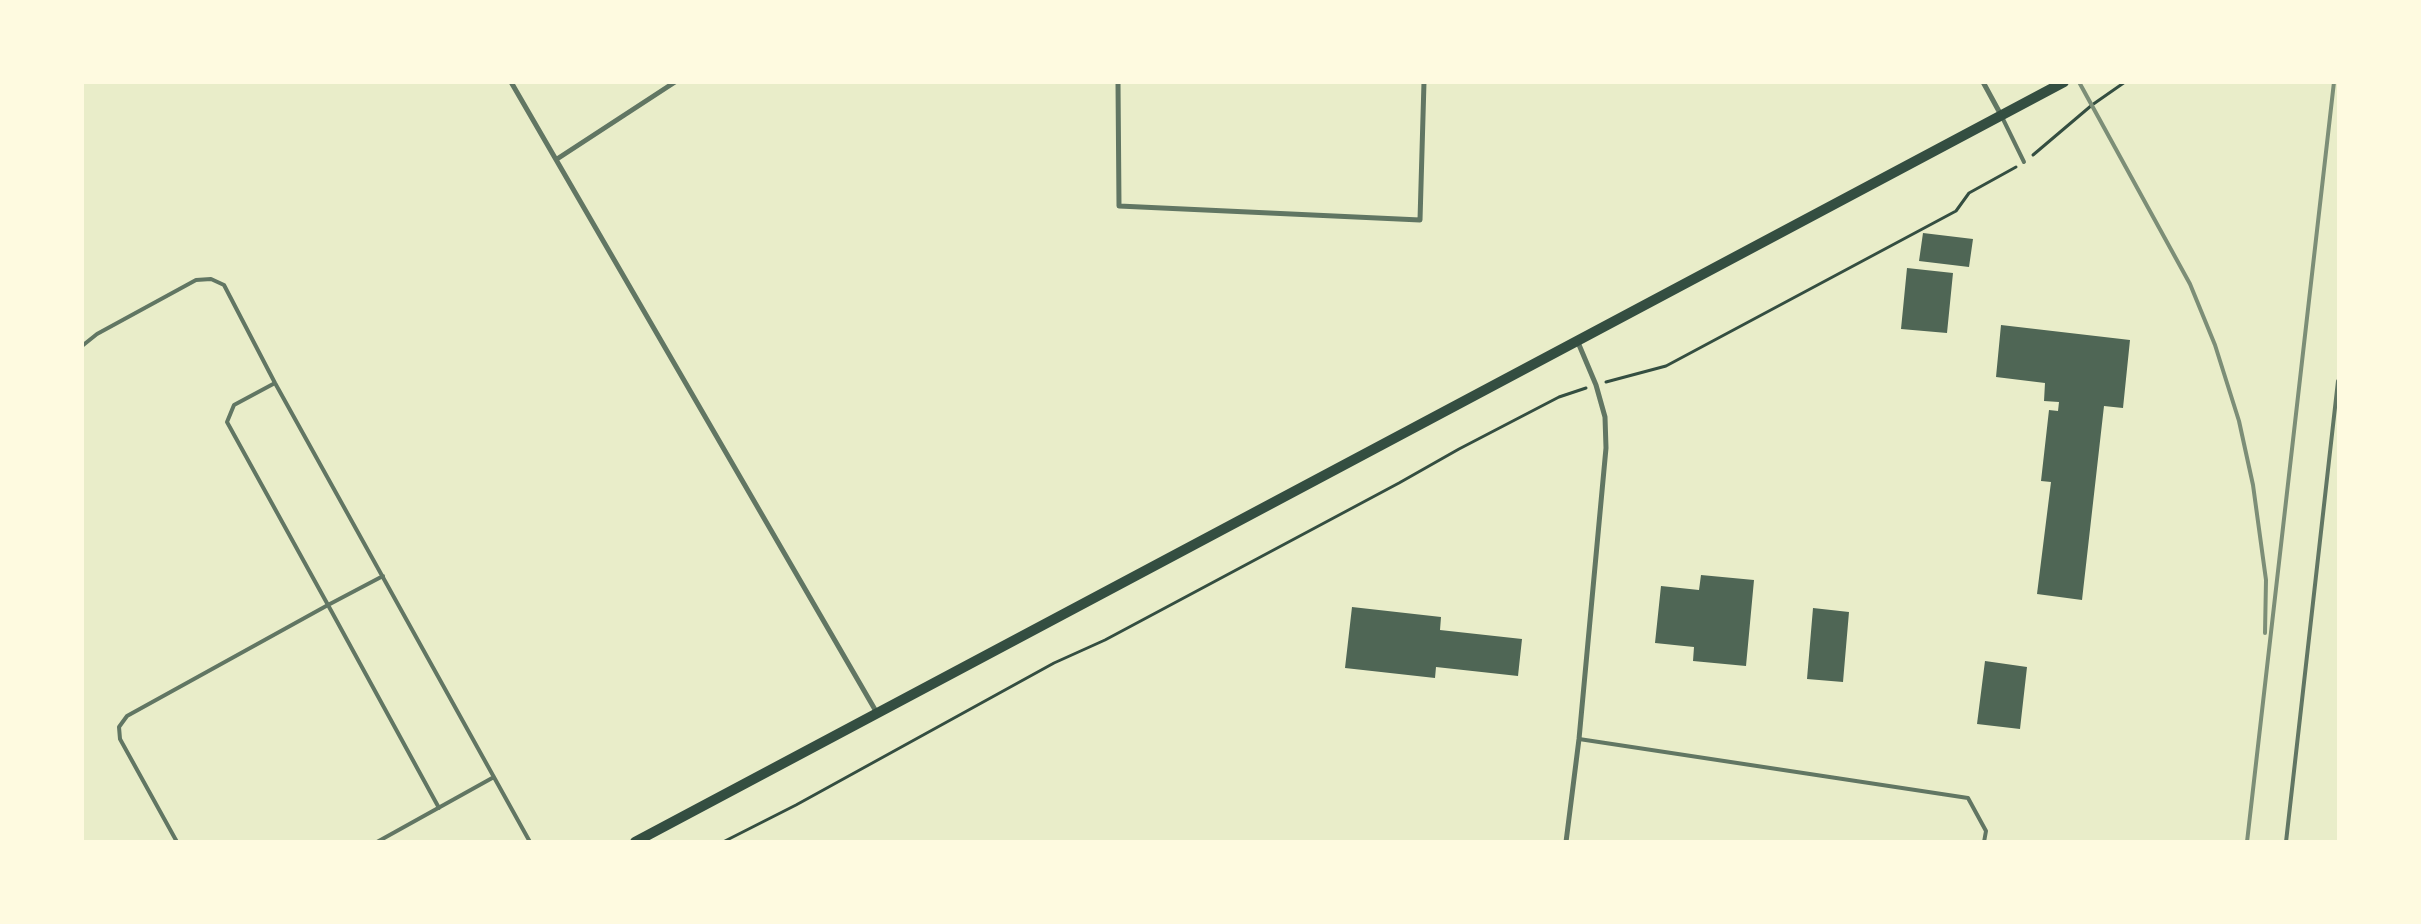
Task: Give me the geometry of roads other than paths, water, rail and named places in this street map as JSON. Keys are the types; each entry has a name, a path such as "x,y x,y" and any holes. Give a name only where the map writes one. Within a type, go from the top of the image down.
{"main road":[{"path":"636,842 2064,82"}],"street":[{"path":"511,82 877,713"},
{"path":"557,159 675,82"},
{"path":"1118,82 1118,206 1420,220 1424,82"},
{"path":"1983,82 2001,115"},
{"path":"1566,842 1579,740 1606,448 1605,417 1596,385 1577,340"}],"lane":[{"path":"2001,115 2024,162"},
{"path":"82,346 97,334 196,280 211,279 224,285 275,383 530,842"},
{"path":"2286,842 2338,381"},
{"path":"275,383 234,405 228,422 439,808"},
{"path":"177,842 120,739 119,727 127,716 383,576"},
{"path":"1579,740 1968,798 1986,831 1984,842"},
{"path":"377,842 494,777"}],"railway":[{"path":"2079,82 2190,284 2215,345 2239,421 2253,485 2266,580 2265,633"},
{"path":"2247,842 2334,82"}]}
